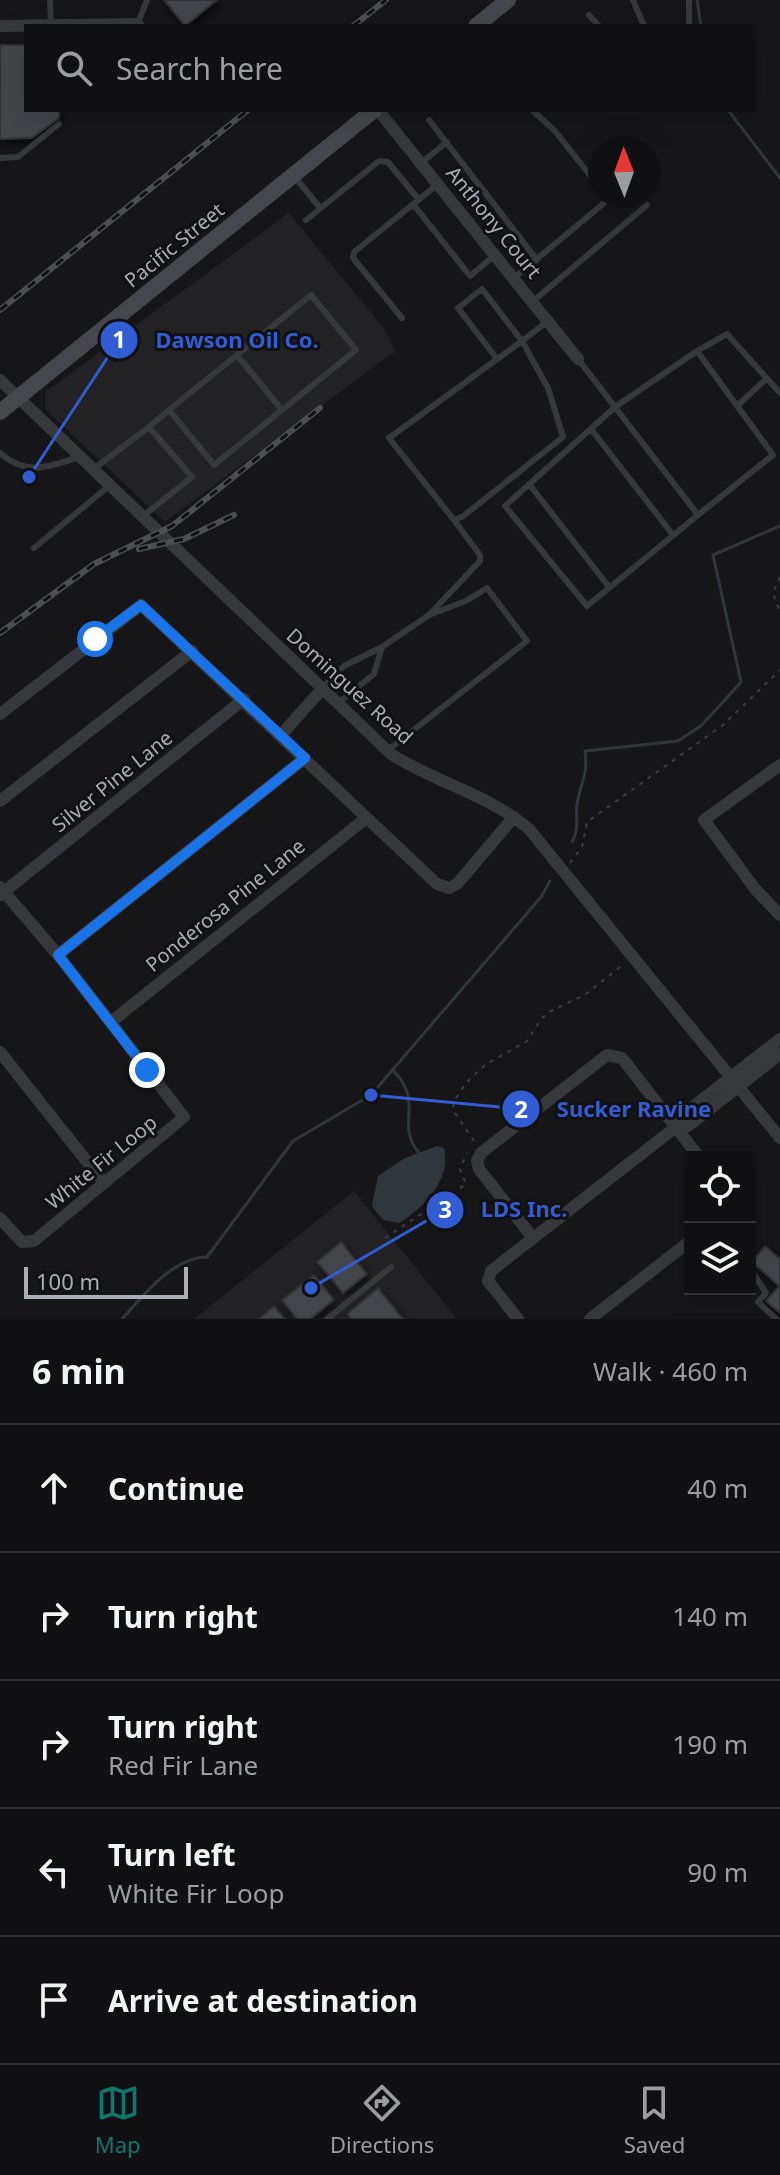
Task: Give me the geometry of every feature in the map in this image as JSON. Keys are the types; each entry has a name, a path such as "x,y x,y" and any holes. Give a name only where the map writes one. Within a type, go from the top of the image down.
{"main road":[{"path":"478,24 508,0"},
{"name":"Pacific Street","path":"0,412 373,112"}],"street":[{"path":"0,26 24,26"},
{"name":"Anthony Court","path":"378,112 578,359"},
{"name":"Dominguez Road","path":"0,380 387,751 417,771 476,794 514,817 563,869 780,1138"},
{"path":"0,714 141,605 437,884 449,888 457,884 514,817"},
{"path":"0,801 192,651"},
{"path":"281,735 322,689"},
{"name":"Silver Pine Lane","path":"1,891 244,699"},
{"path":"58,955 305,758"},
{"path":"780,765 704,820 756,890 780,915"},
{"name":"Ponderosa Pine Lane","path":"111,1022 365,819"},
{"name":"White Fir Loop","path":"0,1218 22,1242 34,1241 184,1117 58,955 1,891"},
{"path":"735,1082 780,1039"},
{"path":"0,1052 104,1183"},
{"path":"533,1238 479,1169 477,1161 493,1143 607,1055 615,1054 622,1058 694,1151"},
{"path":"518,1319 488,1275 676,1127 681,1116 780,1054"},
{"path":"590,1319 684,1246"}],"lane":[{"path":"50,0 51,24"},
{"path":"138,24 147,0"},
{"path":"633,0 643,24"},
{"path":"689,0 689,24"},
{"path":"589,15 597,24"},
{"path":"534,112 555,131 588,173"},
{"path":"429,120 537,260"},
{"path":"0,158 18,157 59,124"},
{"path":"421,163 447,142"},
{"path":"306,220 379,161 388,162 470,276 495,255"},
{"path":"293,175 320,208"},
{"path":"402,318 353,258 354,252 438,184"},
{"path":"514,278 597,208"},
{"path":"532,302 643,208"},
{"path":"454,520 462,517 563,437 548,388 522,341 482,289 458,308 497,359"},
{"path":"92,470 311,295 356,350 214,465 169,410"},
{"path":"322,689 344,666 382,647 429,615 480,561 480,555 389,438 548,321"},
{"path":"780,393 727,334 615,407 505,506 587,606 773,455 780,446"},
{"path":"697,351 773,455"},
{"path":"237,355 282,410"},
{"path":"578,359 698,515"},
{"path":"737,406 767,378"},
{"path":"141,518 192,477 149,427"},
{"path":"591,429 673,535"},
{"path":"0,453 7,460 40,470 79,457"},
{"path":"529,484 609,587"},
{"path":"34,548 109,486"},
{"path":"387,751 527,641 487,588 466,601 429,615"},
{"path":"337,704 374,674 382,647"},
{"path":"327,1319 391,1267"},
{"path":"756,1278 766,1293 758,1302 776,1319"}],"path":[{"path":"780,577 773,593 780,613"},
{"path":"563,869 582,847 587,822 723,725 780,670"},
{"path":"478,1146 453,1110 454,1101 466,1083 485,1065 527,1041 542,1018 551,1011 586,994 634,956"},
{"path":"385,1238 466,1184 460,1169 467,1153 473,1149"}],"shaded area":[{"path":"289,213 382,326 395,351 165,522 45,409 45,392"},
{"path":"437,1146 444,1148 445,1159 444,1170 434,1191 418,1209 399,1223 383,1220 372,1206 378,1176 405,1158"},
{"path":"354,1191 457,1319 194,1319"}],"building":[{"path":"164,0 217,0 187,24 183,24"},
{"path":"0,45 24,45 24,112 59,112 59,118 32,138 0,139"},
{"path":"341,1242 367,1274 343,1293 317,1262"},
{"path":"765,1246 780,1259 780,1313 766,1301 779,1286 756,1266 756,1257"},
{"path":"314,1275 334,1300 310,1319 297,1319 282,1300"},
{"path":"378,1288 403,1319 351,1319 347,1314"},
{"path":"274,1306 285,1319 259,1319"}],"waterway":[{"path":"697,0 701,24"},
{"path":"730,112 780,178"},
{"path":"572,842 585,773 585,751 678,741 702,725 741,682 713,555 780,526"},
{"path":"122,1319 171,1270 182,1263 207,1257 293,1141 371,1095 541,897 550,881"},
{"path":"393,1070 407,1093 409,1132 419,1153"}],"railway":[{"path":"356,24 386,0"},
{"path":"0,310 246,112"},
{"path":"0,633 94,564 172,526 320,408"},
{"path":"139,549 184,539 234,515"}],"place":[{"name":"Dawson Oil Co.","path":"29,477"},
{"name":"Sucker Ravine","path":"371,1095"},
{"name":"LDS Inc.","path":"311,1288"}],"route":[{"path":"95,639 141,605 305,758 58,955 147,1070"}]}
